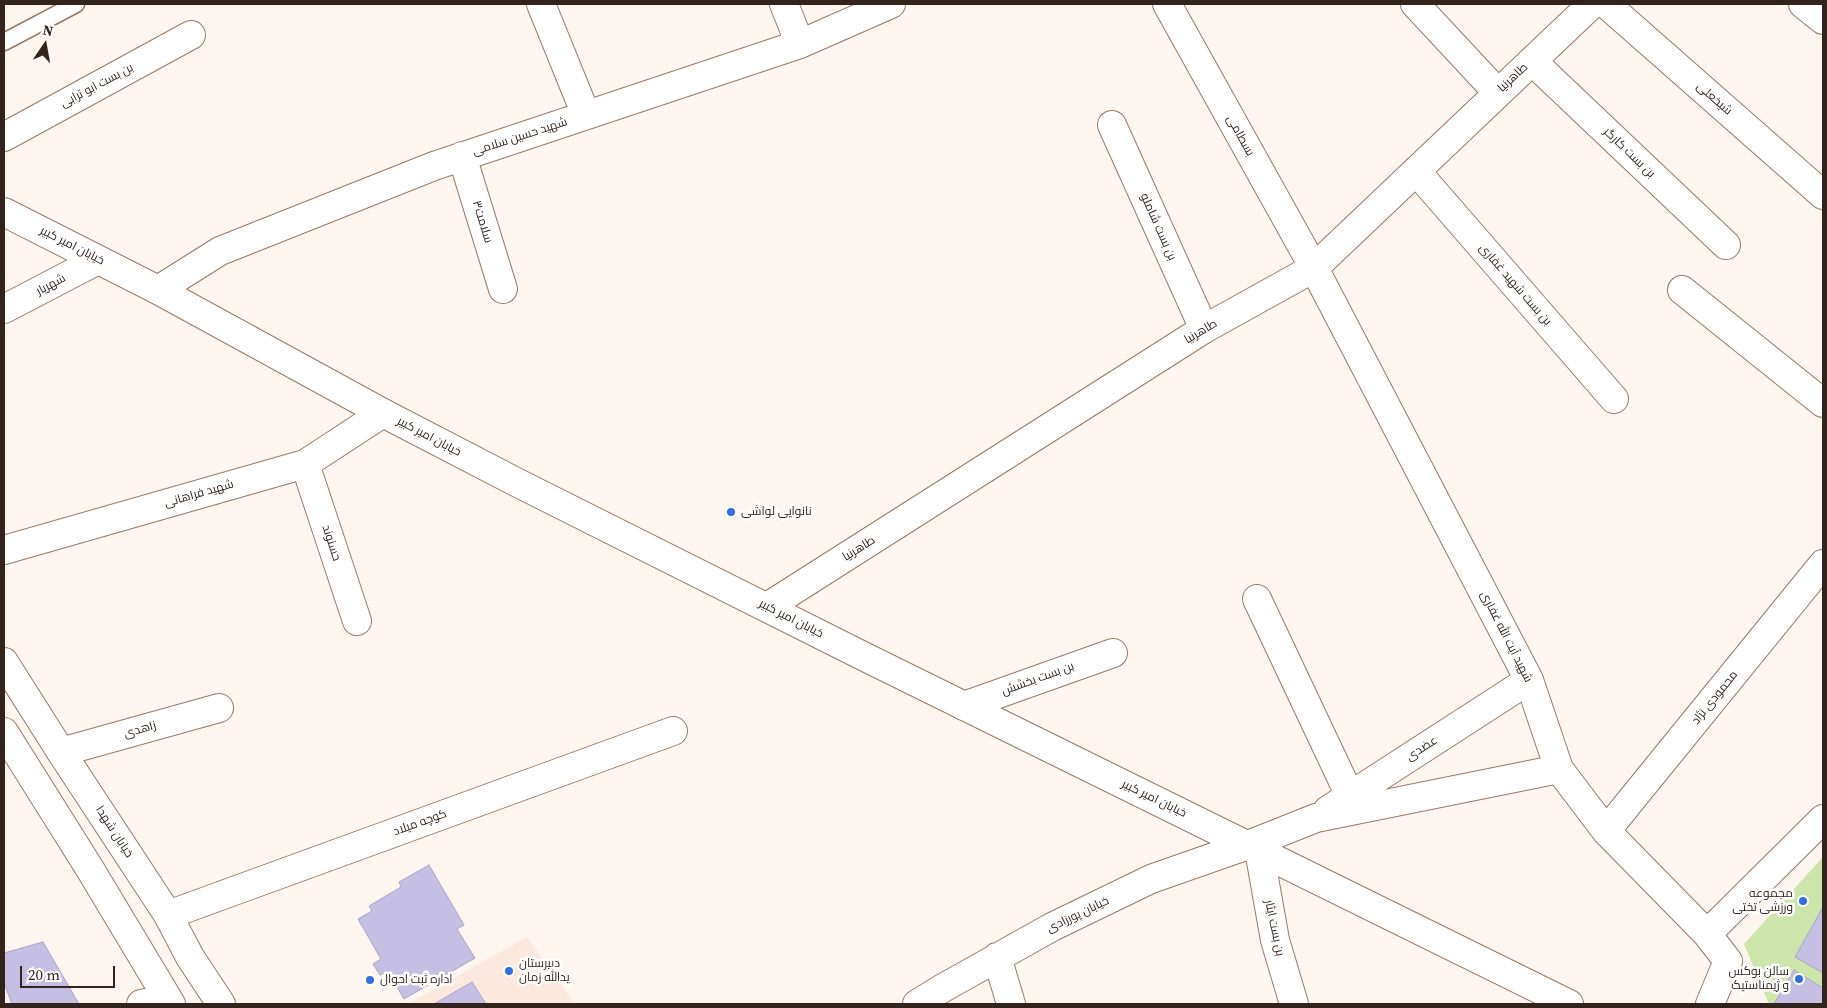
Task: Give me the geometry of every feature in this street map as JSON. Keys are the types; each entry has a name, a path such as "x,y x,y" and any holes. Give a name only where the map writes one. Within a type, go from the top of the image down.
{"street":[{"path":"541,4 586,115"},
{"path":"784,4 800,44"},
{"name":"شهید حسین سلامی","path":"158,290 220,252 462,156 800,44 891,4"},
{"name":"بسطامی","path":"1167,4 1314,268"},
{"path":"1415,4 1498,93"},
{"name":"طاهرنیا","path":"767,607 1204,330 1314,268 1592,4"},
{"name":"شیخعلی","path":"1606,4 1823,195"},
{"path":"1803,4 1823,20"},
{"name":"بن بست ابو ترابی","path":"4,137 191,35"},
{"name":"بن بست کارگر","path":"1532,61 1726,245"},
{"name":"بن بست شاملو","path":"1112,125 1204,330"},
{"name":"سلامت۳","path":"462,156 503,289"},
{"name":"بن بست شهید غفاری","path":"1416,171 1614,399"},
{"name":"خیابان امیر کبیر","path":"9,217 158,290 383,413 516,482 964,706 1569,1004"},
{"name":"شهریار","path":"4,309 98,260"},
{"name":"شهید آیت الله غفاری","path":"1314,268 1529,680 1559,769 1606,831 1707,934 1728,962 1710,1004"},
{"path":"1682,290 1823,402"},
{"name":"شهید فراهانی","path":"4,550 305,464 383,413"},
{"name":"حسنوند","path":"305,464 357,621"},
{"name":"محمودی نژاد","path":"1606,831 1823,564"},
{"path":"1257,599 1350,796"},
{"name":"بن بست بخشش","path":"964,706 1112,652"},
{"name":"خیابان شهدا","path":"4,662 168,915 190,957 221,1004"},
{"name":"عضدی","path":"1253,848 1316,818 1529,680"},
{"name":"زاهدی","path":"61,752 219,708"},
{"name":"کوچه میلاد","path":"168,915 673,731"},
{"path":"4,732 90,869 169,1001 141,1004"},
{"name":"عضدی","path":"1316,818 1559,769"},
{"path":"1707,934 1823,819"},
{"name":"خیابان پورزادی","path":"917,1004 1052,927 1151,879 1253,848"},
{"name":"بن بست ایثار","path":"1253,848 1275,940 1294,1004"},
{"path":"997,957 1011,1004"}],"lane":[{"path":"4,42 76,4"}],"shaded area":[{"name":"دبیرستان یدالله زمان","path":"527,937 575,1004 408,1004"}],"green space":[{"name":"مجموعه ورزشی تختی","path":"1823,857 1823,1004 1769,1004 1744,944"}],"building":[{"path":"429,865 464,925 457,929 475,958 404,999 388,971 380,975 373,964 381,959 358,919 372,911 369,906 401,887 399,882"},
{"path":"1823,907 1823,973 1795,957"},
{"path":"43,942 79,1004 12,1004 4,983 4,953"},
{"name":"سالن بوکس و ژیمناستیک","path":"1794,970 1823,988 1823,1004 1774,1004"},
{"path":"472,982 486,1004 434,1004"}],"place":[{"name":"نانوایی لواشی","path":"731,512"},
{"name":"مجموعه ورزشی تختی","path":"1803,901"},
{"name":"دبیرستان یدالله زمان","path":"509,971"},
{"name":"سالن بوکس و ژیمناستیک","path":"1799,979"},
{"name":"اداره ثبت احوال","path":"370,980"}]}
